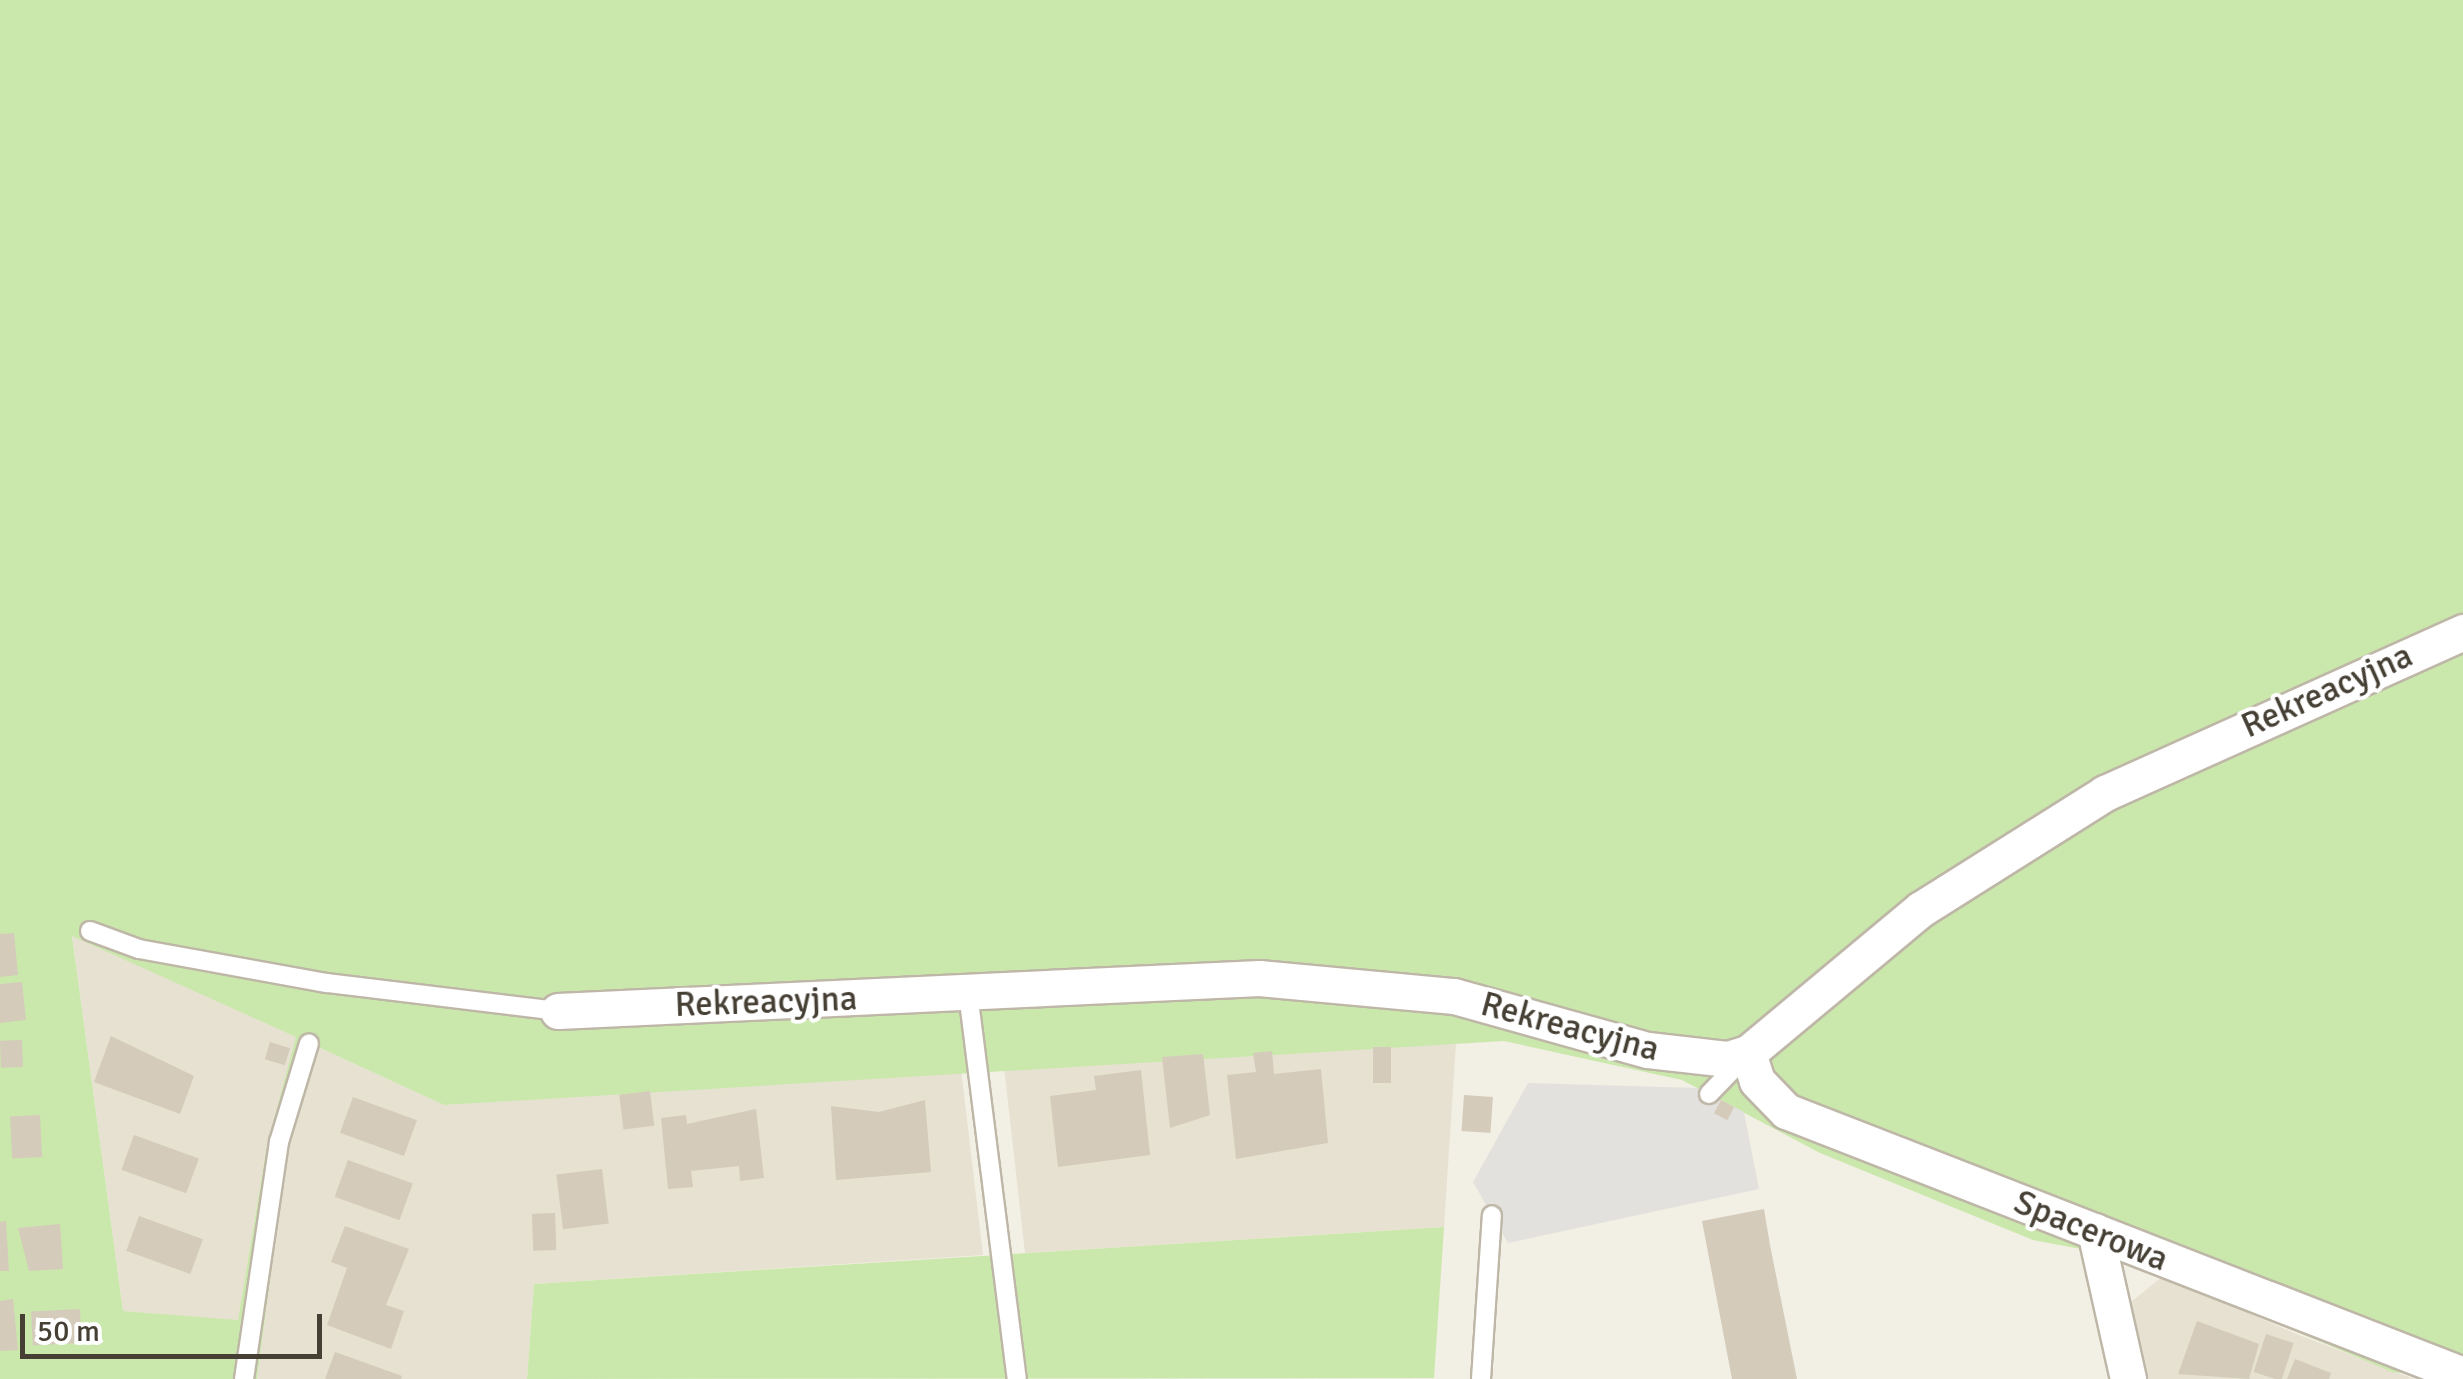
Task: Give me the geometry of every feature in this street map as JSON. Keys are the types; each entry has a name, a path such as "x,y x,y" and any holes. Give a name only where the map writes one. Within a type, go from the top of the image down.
{"street":[{"name":"Rekreacyjna","path":"558,1010 1204,979 1358,986 1454,996 1703,1060 1748,1053 1921,909 2105,793 2463,632"},
{"name":"Spacerowa","path":"1748,1053 1757,1081 1786,1112 2096,1231 2343,1336 2463,1376"},
{"path":"2096,1231 2128,1379"}],"lane":[{"path":"90,930 139,950 308,980 558,1010"},
{"path":"968,993 1016,1379"},
{"path":"244,1379 279,1142 309,1043"},
{"path":"1709,1094 1748,1053"},
{"path":"1481,1379 1492,1215"}],"shaded area":[{"path":"72,935 297,1037 267,1145 238,1321 123,1311"},
{"path":"1374,1043 1456,1043 1444,1227 1025,1253 1004,1067"},
{"path":"318,1047 444,1105 961,1069 983,1255 534,1284 527,1379 257,1379 289,1139"},
{"path":"1528,1083 1698,1088 1744,1112 1759,1189 1508,1243 1473,1182"},
{"path":"2163,1276 2414,1379 2149,1379 2131,1302"}],"green space":[{"path":"0,0 2463,0 2463,1379 2392,1372 2118,1256 2033,1240 1820,1153 1682,1080 1504,1041 444,1105 318,1047 289,1139 257,1379 0,1379","holes":["72,936 296,1037 267,1145 238,1320 123,1311"]},
{"path":"1444,1227 1434,1378 527,1379 534,1284"}],"building":[{"path":"14,933 18,975 0,977 0,934"},
{"path":"22,982 26,1020 0,1023 0,984"},
{"path":"111,1036 194,1076 180,1114 94,1082"},
{"path":"22,1040 23,1067 1,1068 0,1041"},
{"path":"270,1042 290,1048 285,1065 265,1059"},
{"path":"1373,1047 1391,1047 1391,1083 1373,1083"},
{"path":"1272,1051 1274,1074 1321,1069 1328,1143 1236,1159 1227,1075 1256,1072 1253,1053"},
{"path":"1203,1054 1210,1115 1170,1128 1162,1057"},
{"path":"1141,1070 1150,1155 1058,1167 1050,1096 1096,1090 1094,1076"},
{"path":"650,1091 654,1126 623,1130 619,1095"},
{"path":"1464,1095 1493,1097 1490,1133 1461,1131"},
{"path":"353,1097 417,1120 404,1156 340,1133"},
{"path":"925,1100 931,1172 836,1180 831,1106 879,1112"},
{"path":"1721,1100 1734,1107 1727,1120 1714,1113"},
{"path":"756,1109 764,1178 740,1181 739,1166 691,1171 693,1187 668,1189 661,1118 686,1115 687,1124"},
{"path":"40,1115 42,1157 12,1159 10,1117"},
{"path":"134,1135 199,1159 186,1193 121,1170"},
{"path":"348,1160 413,1184 400,1220 335,1197"},
{"path":"602,1169 609,1224 563,1229 556,1175"},
{"path":"1764,1209 1797,1379 1732,1379 1702,1221"},
{"path":"555,1213 556,1250 533,1251 532,1214"},
{"path":"139,1216 203,1239 190,1274 126,1251"},
{"path":"6,1221 9,1271 0,1271 0,1222"},
{"path":"60,1224 63,1269 29,1271 18,1228"},
{"path":"345,1226 409,1249 386,1305 404,1311 391,1349 327,1325 347,1268 331,1262"},
{"path":"13,1299 18,1350 0,1351 0,1301"},
{"path":"80,1309 82,1343 33,1346 31,1312"},
{"path":"2197,1321 2259,1344 2249,1379 2178,1374"},
{"path":"2266,1334 2294,1343 2282,1379 2254,1372"},
{"path":"335,1352 402,1376 401,1379 325,1379"},
{"path":"2295,1359 2331,1373 2329,1379 2287,1379"}]}
